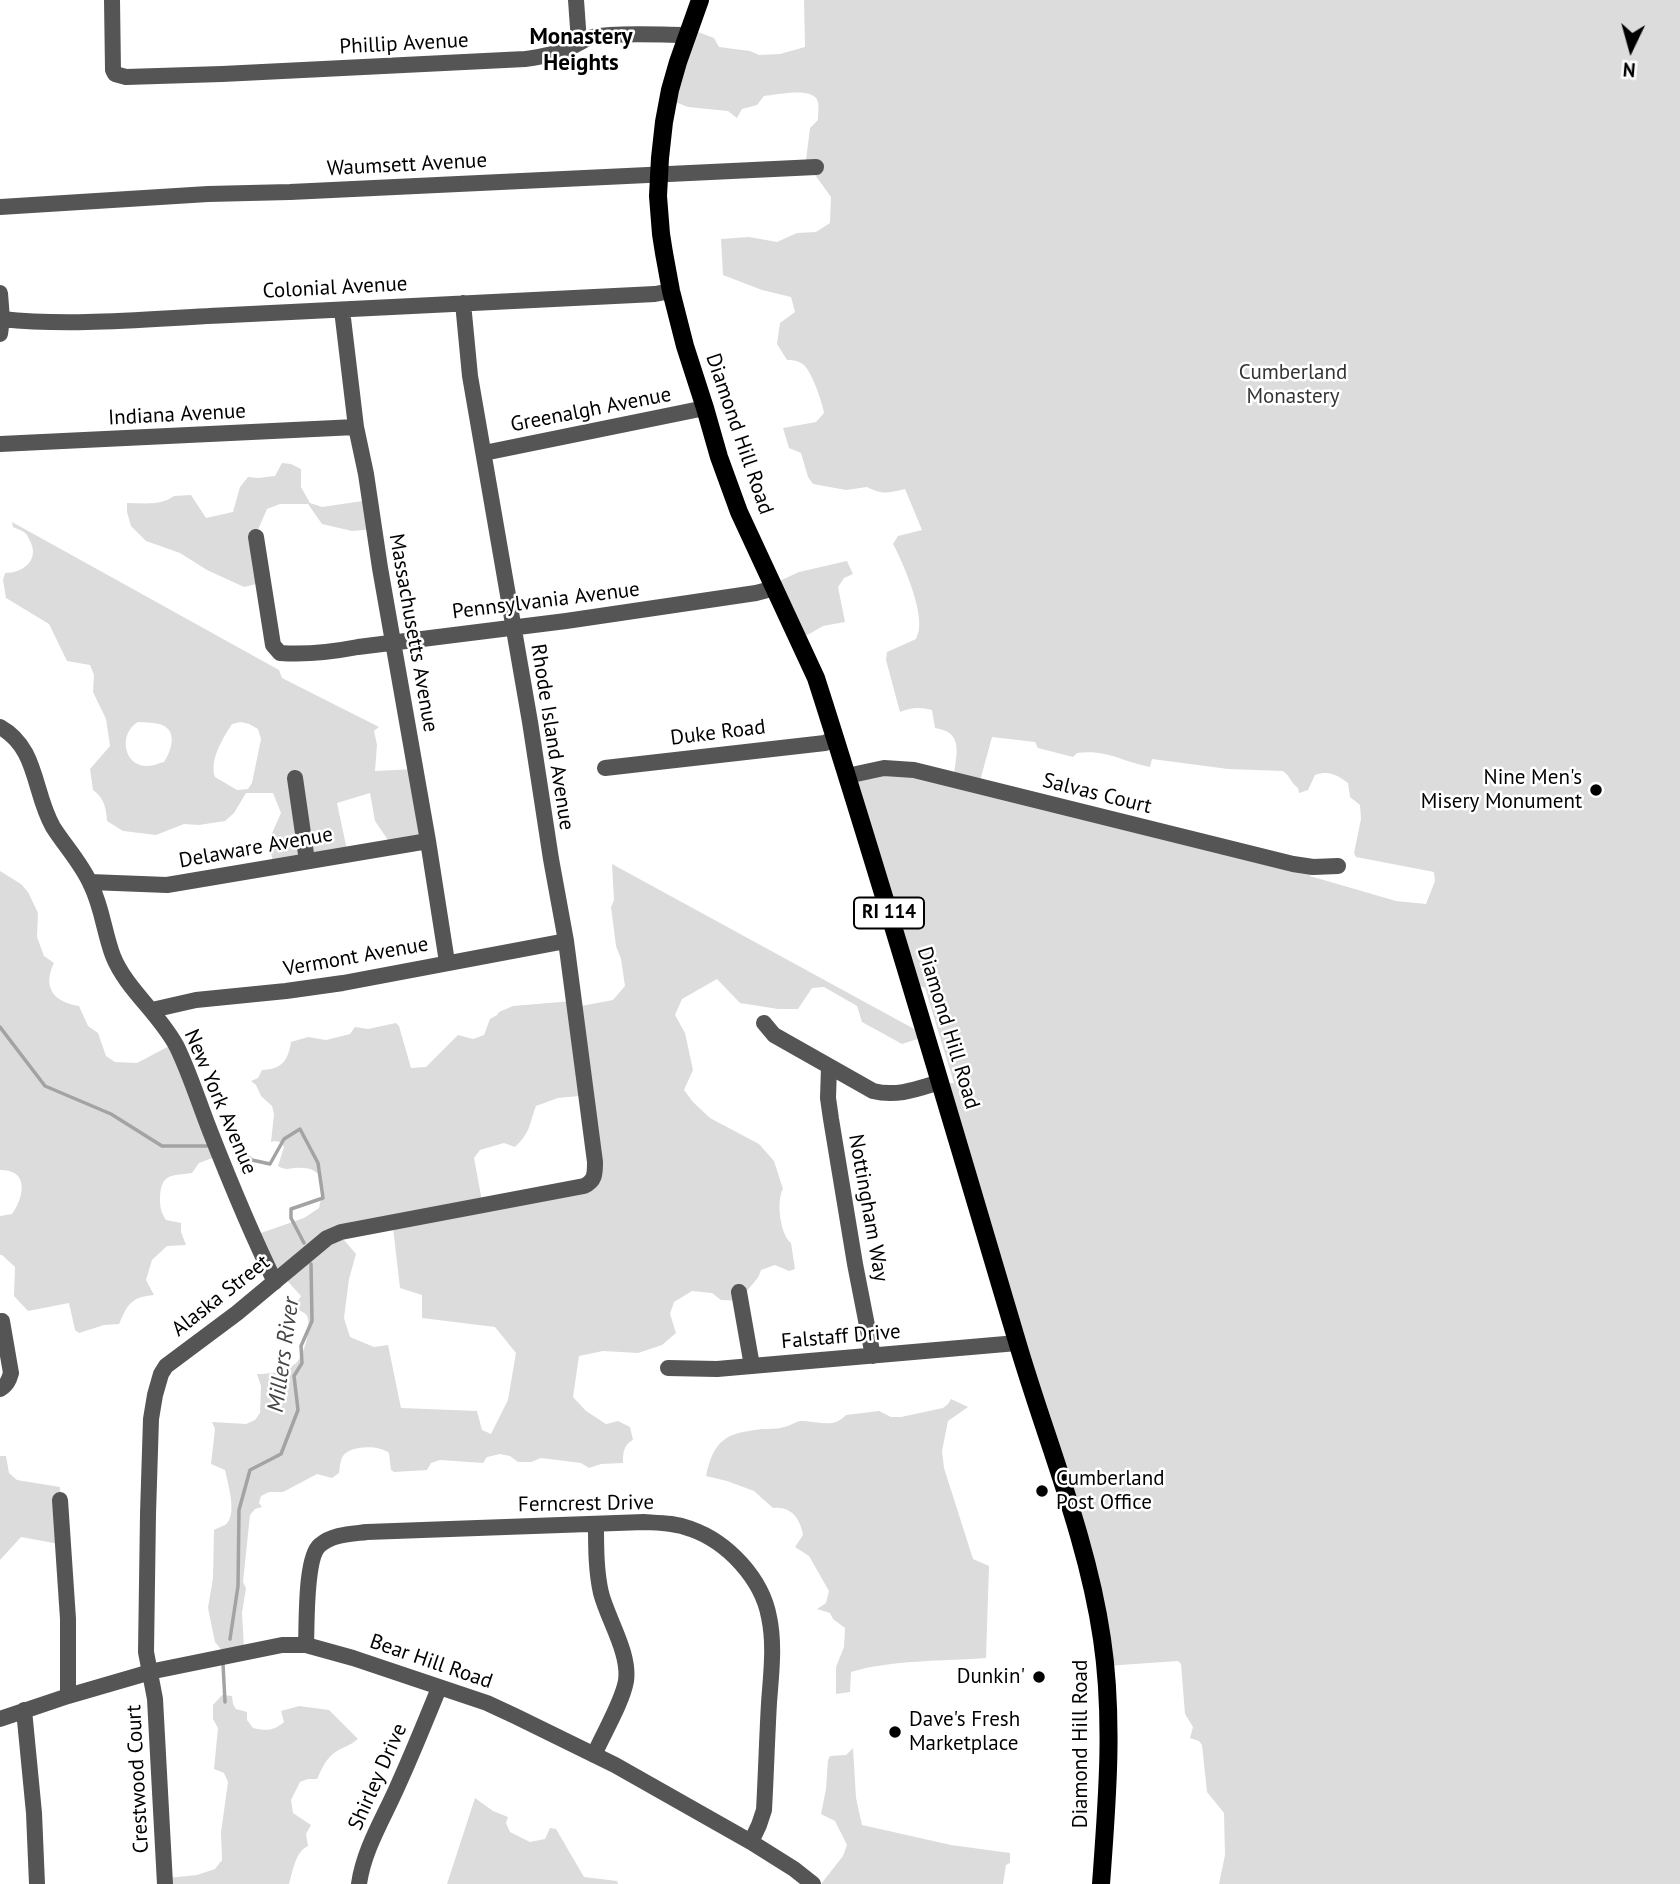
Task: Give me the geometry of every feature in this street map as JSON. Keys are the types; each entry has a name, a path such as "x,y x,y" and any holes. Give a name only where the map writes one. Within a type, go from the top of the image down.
{"main road":[{"name":"Diamond Hill Road","path":"700,0 670,90 662,141 659,175 660,234 671,291 716,448 736,503 816,678 1093,1588 1108,1687 1101,1884"}],"street":[{"name":"Phillip Avenue","path":"113,0 113,70 120,76 222,74 525,59 545,57 579,42 601,36 686,36"},
{"path":"576,0 579,42"},
{"name":"Waumsett Avenue","path":"0,207 208,194 817,167"},
{"name":"Colonial Avenue","path":"1,327 20,321 77,322 342,310 671,291"},
{"path":"0,293 1,327"},
{"name":"Rhode Island Avenue","path":"463,303 470,376 566,941 595,1162 594,1178"},
{"name":"Massachusetts Avenue","path":"342,310 356,427 447,962"},
{"name":"Greenalgh Avenue","path":"484,453 705,408"},
{"name":"Indiana Avenue","path":"0,444 356,427"},
{"name":"Pennsylvania Avenue","path":"256,537 273,645 281,653 330,652 716,599 775,588"},
{"name":"New York Avenue","path":"0,727 16,738 30,759 40,799 54,827 90,882 99,903 120,970 168,1031 187,1069 275,1282"},
{"name":"Duke Road","path":"605,768 825,743 835,737"},
{"name":"Salvas Court","path":"847,776 884,768 914,770 1293,864 1313,867 1338,866"},
{"path":"295,778 307,861"},
{"name":"Delaware Avenue","path":"90,882 167,885 428,841"},
{"name":"Vermont Avenue","path":"152,1010 196,1000 343,983 566,941"},
{"path":"764,1023 774,1035 873,1091 899,1094 940,1082"},
{"name":"Nottingham Way","path":"829,1067 828,1098 831,1119 873,1356"},
{"name":"Alaska Street","path":"150,1672 146,1652 151,1419 155,1395 166,1366 327,1238 341,1232 584,1186 594,1178"},
{"path":"739,1292 752,1366"},
{"path":"0,1390 10,1380 11,1373 2,1321"},
{"name":"Falstaff Drive","path":"668,1368 717,1369 1017,1343"},
{"path":"60,1500 68,1619 68,1696"},
{"name":"Ferncrest Drive","path":"306,1645 309,1576 313,1555 317,1546 333,1538 367,1532 644,1522 675,1524 703,1533 729,1552 752,1577 769,1616 772,1646 764,1810 751,1842"},
{"path":"594,1755 626,1681 623,1653 607,1613 599,1581 596,1524"},
{"name":"Bear Hill Road","path":"0,1719 150,1672 282,1645 306,1645 487,1703 594,1755 751,1842 813,1884"},
{"name":"Crestwood Court","path":"150,1672 155,1699 165,1884"},
{"name":"Shirley Drive","path":"359,1884 367,1853 439,1688"},
{"path":"24,1710 34,1813 37,1884"}],"green space":[{"name":"Cumberland Monastery","path":"804,0 1680,0 1680,1884 1219,1884 1225,1855 1224,1813 1207,1792 1202,1745 1190,1738 1193,1727 1185,1714 1181,1664 1178,1661 1106,1666 944,1083 954,1083 925,988 913,983 847,772 954,774 957,751 954,739 944,730 935,728 932,710 916,708 900,712 886,660 887,652 916,639 919,629 915,597 893,544 898,536 922,530 905,489 885,492 867,487 846,490 813,484 808,477 801,453 789,448 783,428 816,422 824,413 807,369 798,362 787,360 777,344 780,323 795,312 791,297 762,290 723,275 721,239 749,237 777,242 797,233 816,232 830,223 831,197 806,160 810,128 818,120 818,102 810,94 803,93 764,96 757,105 742,109 737,118 728,111 688,107 670,100 690,29 714,38 719,47 750,51 759,55 780,54 805,47","holes":["992,737 1035,742 1038,748 1073,757 1077,753 1097,753 1150,767 1152,759 1228,769 1283,771 1298,788 1299,793 1308,790 1315,775 1333,774 1348,783 1350,797 1360,805 1361,819 1354,853 1356,857 1434,872 1435,881 1426,904 1396,901 1310,876 1310,862 980,781"]},
{"path":"282,463 301,469 301,487 310,503 322,507 369,500 375,529 352,531 322,524 308,504 280,504 267,509 257,532 265,582 244,587 207,570 180,553 146,541 131,526 127,503 158,503 174,496 191,495 206,518 233,512 240,487 248,477 275,476"},
{"path":"12,522 279,670 282,678 379,727 374,731 377,745 375,771 415,769 425,837 388,840 375,821 370,793 337,803 347,850 273,864 269,840 281,813 273,793 246,793 234,813 225,821 184,824 156,835 123,831 107,821 104,803 93,790 90,769 110,746 106,719 93,692 94,675 90,665 67,661 49,624 6,598 3,580 5,573 23,568 33,554 27,535 13,527","holes":["138,722 160,724 170,732 172,742 164,762 150,766 139,765 128,755 128,733","241,722 258,729 261,739 252,783 248,789 237,790 215,777 214,764 218,749 232,724"]},
{"path":"847,561 853,574 844,578 838,587 845,622 823,626 802,638 773,584 799,572"},
{"path":"612,864 927,1036 902,1044 862,1022 857,1006 824,987 812,988 798,1009 740,1003 717,979 682,999 675,1015 685,1033 693,1070 684,1090 710,1118 759,1144 774,1161 783,1189 780,1217 784,1233 791,1243 795,1269 789,1271 775,1265 761,1270 742,1301 721,1300 712,1293 692,1291 674,1302 670,1314 676,1333 662,1345 638,1353 603,1351 579,1356 573,1397 586,1411 606,1424 618,1421 630,1427 633,1440 625,1447 623,1463 601,1464 589,1468 581,1463 541,1458 531,1462 518,1462 510,1456 500,1454 487,1457 483,1463 440,1460 431,1463 427,1470 394,1472 391,1470 389,1453 365,1447 347,1452 341,1460 339,1473 332,1478 317,1474 283,1492 269,1492 261,1496 259,1503 262,1507 255,1509 250,1515 243,1582 246,1588 242,1613 244,1648 223,1652 215,1642 208,1608 213,1578 214,1530 229,1521 232,1507 225,1470 211,1464 215,1429 212,1422 246,1424 255,1420 260,1413 261,1386 257,1374 286,1369 295,1364 304,1349 308,1334 307,1316 293,1308 301,1296 283,1276 276,1278 258,1234 304,1218 319,1208 322,1192 321,1179 313,1170 278,1166 284,1147 280,1142 271,1142 274,1114 272,1106 251,1081 258,1078 262,1070 275,1068 283,1063 291,1042 308,1037 326,1040 350,1034 355,1027 368,1029 396,1023 411,1068 426,1067 458,1035 473,1039 484,1035 490,1019 513,1006 572,1001 576,1007 613,1000 625,986 611,907 614,900","holes":["579,1096 593,1179 482,1201 474,1158 480,1150 504,1143 515,1147 527,1132 536,1106 558,1098","392,1219 400,1288 422,1295 422,1318 495,1327 516,1353 508,1400 491,1434 482,1430 477,1411 401,1408 388,1345 374,1347 350,1337 344,1318 349,1279 356,1254 338,1233"]},
{"path":"0,871 21,884 38,913 37,937 44,956 54,963 49,980 53,992 63,1001 79,1006 88,1026 98,1033 106,1056 115,1062 137,1063 173,1044 223,1154 199,1163 192,1173 168,1177 162,1184 162,1212 166,1220 181,1223 186,1245 167,1246 152,1260 146,1280 154,1295 131,1303 119,1324 104,1325 79,1333 75,1330 69,1303 28,1311 14,1296 15,1267 0,1255 0,1216 12,1214 22,1189 17,1175 0,1170"},
{"path":"951,1399 968,1407 948,1421 942,1451 944,1468 973,1559 989,1566 986,1658 900,1663 866,1668 851,1672 850,1692 836,1694 836,1667 844,1647 845,1628 833,1619 830,1613 817,1609 826,1603 829,1591 809,1556 795,1547 803,1535 800,1523 790,1511 773,1508 754,1491 706,1476 709,1464 724,1440 740,1433 779,1428 800,1421 830,1423 841,1420 846,1415 879,1411 891,1417 901,1417 943,1408"},
{"path":"0,1456 6,1456 9,1473 17,1480 60,1487 63,1536 59,1544 21,1537 0,1560"},
{"path":"222,1695 232,1696 236,1709 247,1712 247,1720 253,1728 273,1729 284,1722 281,1711 299,1706 329,1710 358,1739 330,1757 317,1779 300,1782 291,1800 293,1813 311,1825 306,1834 308,1846 297,1857 289,1884 166,1884 167,1878 197,1875 215,1869 222,1860 221,1832 228,1782 224,1773 214,1769 218,1728 213,1719 213,1705"},
{"path":"853,1748 856,1798 862,1825 951,1845 1010,1853 1010,1863 1006,1865 1003,1884 821,1884 843,1856 847,1845 835,1821 821,1814 828,1760 830,1756 846,1755"},
{"path":"475,1798 493,1811 508,1817 506,1823 510,1832 530,1842 545,1839 550,1828 556,1829 584,1877 617,1881 618,1884 447,1884"}],"waterway":[{"name":"Millers River","path":"0,1027 45,1086 111,1114 162,1146 207,1146"},
{"name":"Millers River","path":"234,1144 252,1160 270,1164 284,1139 300,1129 318,1163 323,1198 291,1209 291,1218 304,1243"},
{"name":"Millers River","path":"230,1639 238,1586 239,1510 250,1470 281,1454 298,1410 294,1376 302,1363 301,1346 312,1321 311,1264"},
{"name":"Millers River","path":"223,1664 225,1702"}],"place":[{"name":"Nine Men's Misery Monument","path":"1596,790"},
{"name":"Cumberland Post Office","path":"1042,1491"},
{"name":"Dunkin'","path":"1039,1677"},
{"name":"Dave's Fresh Marketplace","path":"895,1732"}],"district":[{"name":"Monastery Heights","path":"581,50"}]}
